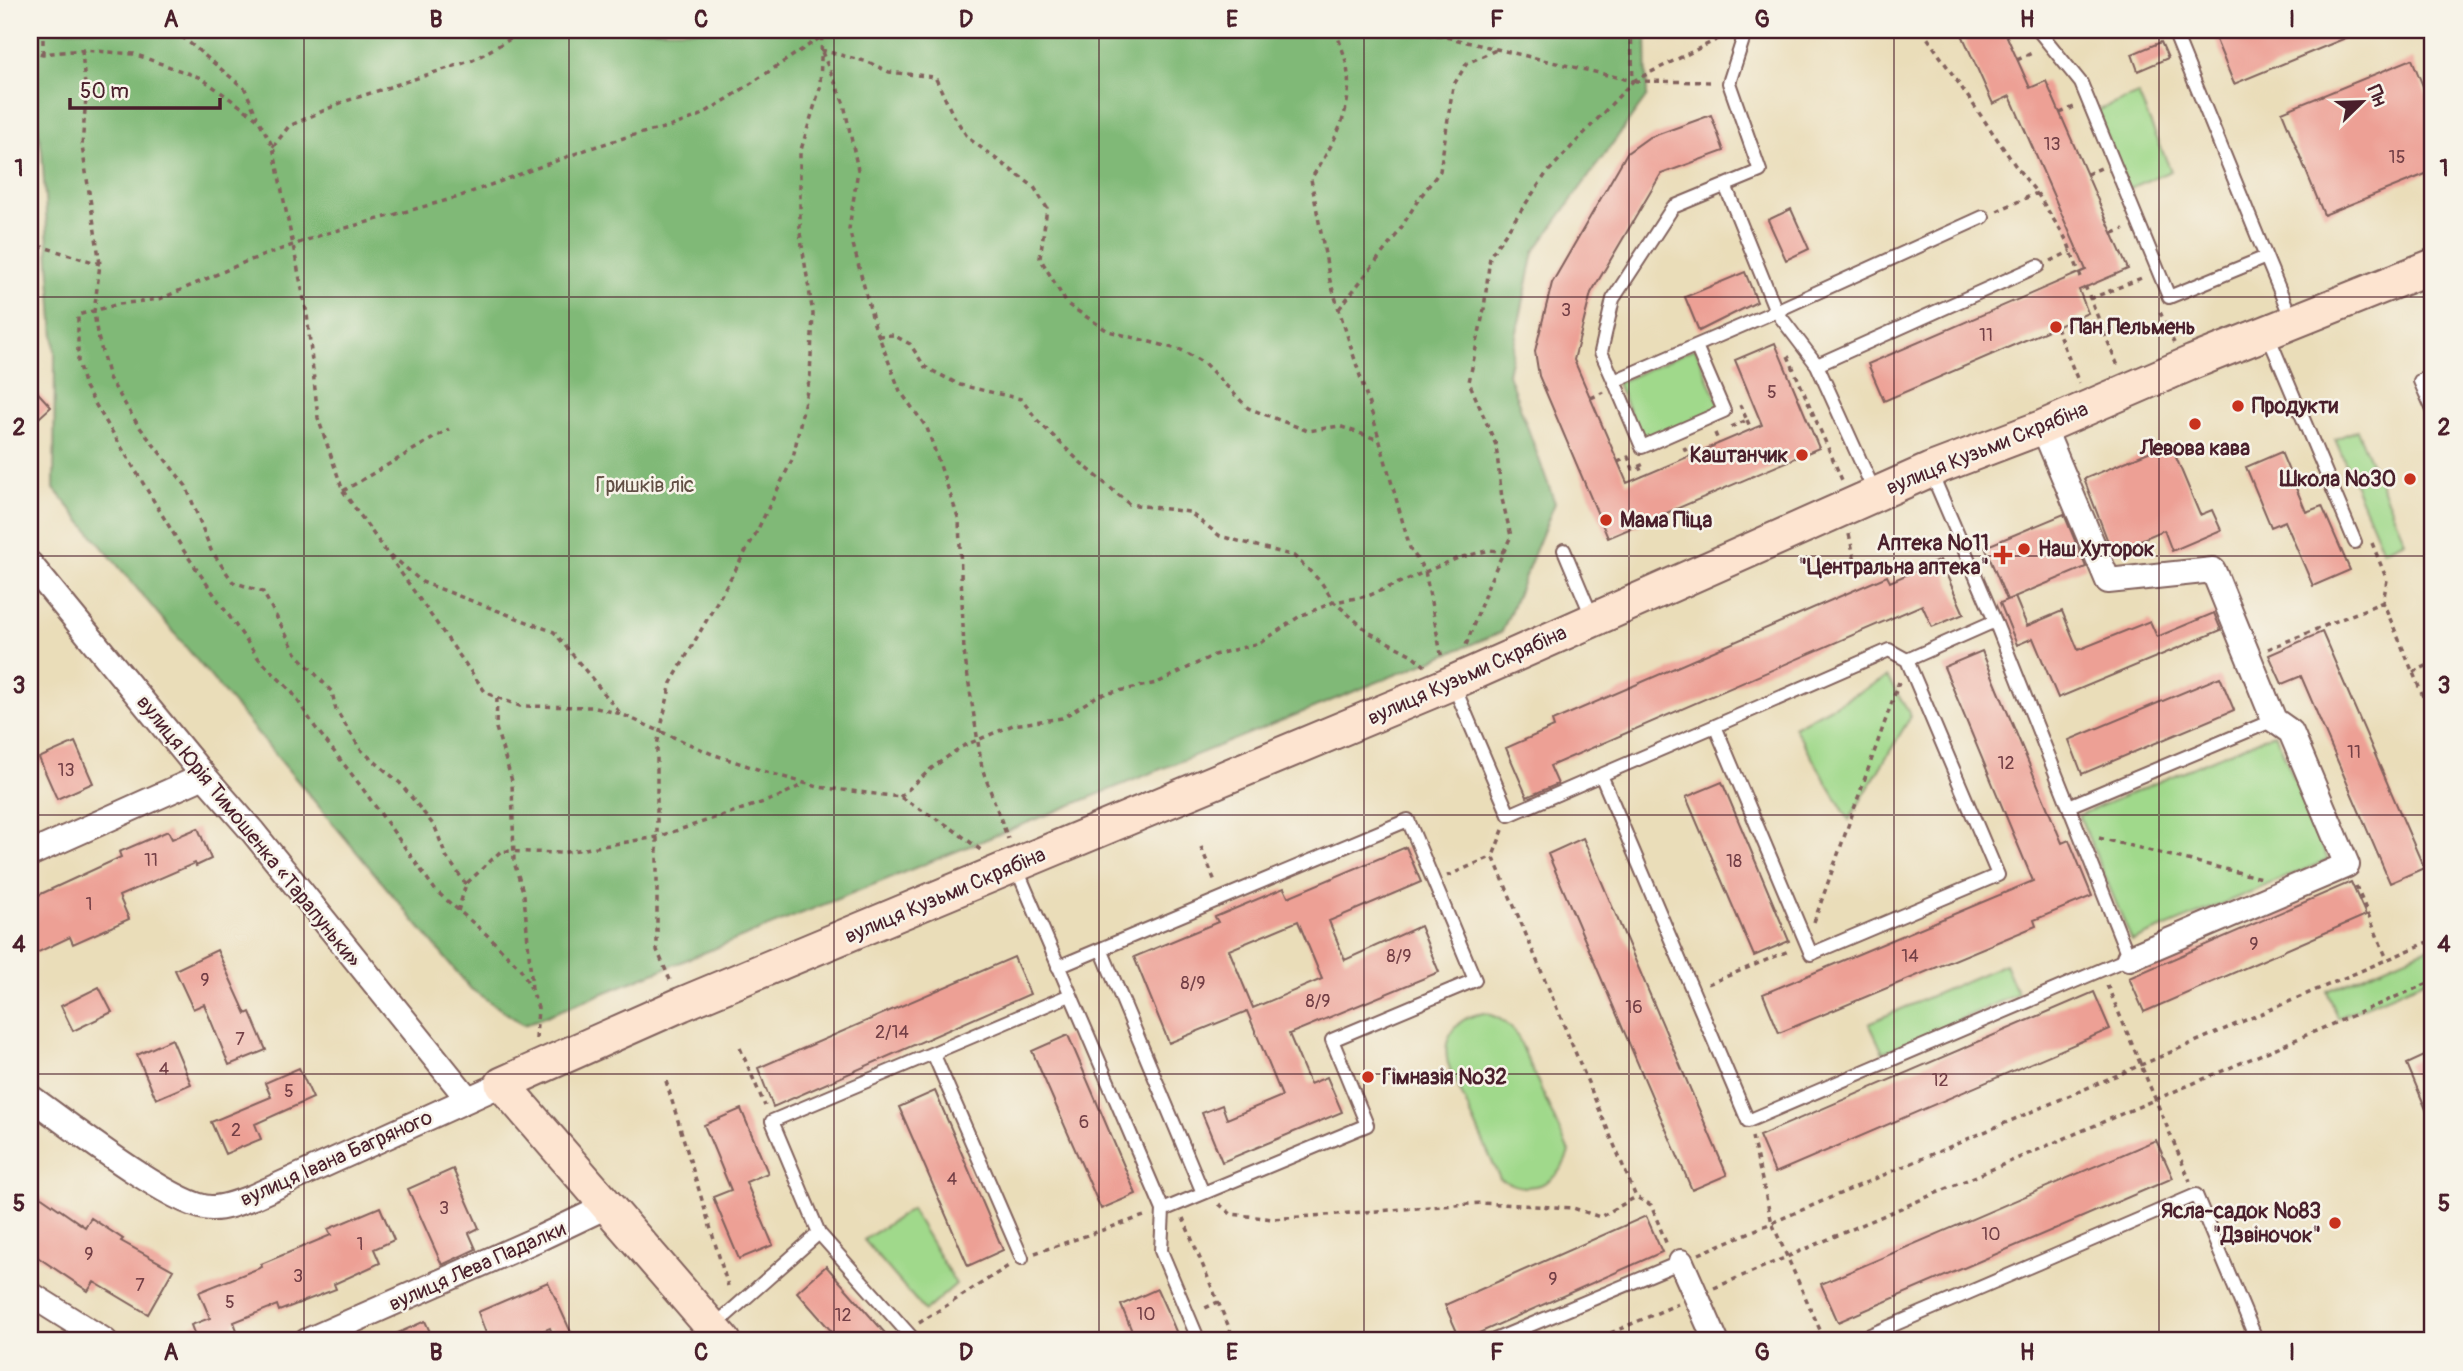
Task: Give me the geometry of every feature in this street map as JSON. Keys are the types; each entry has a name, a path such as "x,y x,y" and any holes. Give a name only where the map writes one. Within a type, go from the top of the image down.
{"street":[{"name":"вулиця Кузьми Скрябіна","path":"502,1084 541,1055 682,1004 1446,685 1594,619 1860,489 1930,470 2043,427 2433,266"},
{"path":"2043,427 2108,581 2213,570 2274,720 2291,732 2347,864 2129,958"},
{"name":"вулиця Юрія Тимошенка «Тарапуньки»","path":"30,564 253,832 468,1099"},
{"path":"30,854 204,776"},
{"path":"541,1055 537,1110 543,1132"},
{"path":"502,1084 607,1206 711,1337"},
{"name":"вулиця Івана Багряного","path":"30,1097 145,1178 169,1192 210,1208 253,1197 502,1084"},
{"name":"вулиця Лева Падалки","path":"307,1341 607,1206"},
{"path":"1678,1263 1716,1341"},
{"path":"30,1294 104,1341"}],"lane":[{"path":"1696,346 1724,411 1642,447 1601,352 1613,299 1673,207 1760,171 1729,83 1746,30"},
{"path":"2038,30 2081,83 2168,297 2266,257"},
{"path":"2185,30 2175,34 2266,257 2280,328 2355,542"},
{"path":"1725,185 1776,311 1817,365 1860,489"},
{"path":"1615,384 1983,217"},
{"path":"1817,365 2038,266"},
{"path":"2433,375 2420,381 2433,410"},
{"path":"1601,775 1748,1121 2129,958 1995,621 1930,470"},
{"path":"1564,550 1594,619"},
{"path":"1907,660 1995,621"},
{"path":"1446,685 1509,815 1889,650 1907,660 1998,875 1811,954 1715,726"},
{"path":"2069,806 2274,720"},
{"path":"1058,967 1408,820 1475,980 1332,1040 1367,1125 1163,1210"},
{"path":"1016,866 1163,1210 1161,1251 1199,1341"},
{"path":"1101,949 1203,1193"},
{"path":"915,1341 819,1233 772,1121 1070,995"},
{"path":"933,1053 1022,1258"},
{"path":"1856,1341 2196,1195 2257,1341"},
{"path":"711,1337 819,1233"},
{"path":"1492,1341 1678,1263"}],"path":[{"path":"43,30 43,54"},
{"path":"174,30 245,89 273,147 307,314 318,418 343,491 486,693 520,706 592,708 621,714 712,754 805,783 900,797 950,827 987,855 1016,866"},
{"path":"273,147 289,126 343,102 473,60 512,38 540,30"},
{"path":"682,1004 657,950 657,744 671,683 755,534 793,458 810,376 813,314 800,233 800,153 820,88 822,30"},
{"path":"1335,30 1347,66 1347,107 1337,138 1311,179 1330,281 1410,548 1425,571 1446,685"},
{"path":"1397,30 1441,36 1633,81 1729,83"},
{"path":"1631,30 1633,81"},
{"path":"1446,685 1511,536 1502,499 1496,445 1469,382 1484,309 1490,256 1546,174 1633,81 1736,30"},
{"path":"1922,30 2017,169 2037,193 2071,251 2081,277"},
{"path":"541,1055 538,1008 520,968 436,891 292,692 259,659 184,551 85,387 78,362 78,315 119,304 160,299 245,262 324,234 455,198 591,148 672,126 701,115 778,68 821,37"},
{"path":"1339,309 1398,233 1440,171 1452,86 1468,63 1497,49"},
{"path":"82,50 86,98 82,146 100,264 94,312 109,378 138,425 186,486 211,550 233,582 262,592 296,653 332,691 336,710 361,750 400,783 435,827 446,856 466,884"},
{"path":"30,51 43,54 82,50 134,54 201,78 258,119"},
{"path":"821,50 844,104 858,170 849,229 878,336 900,391 927,428 959,520 964,652 982,768 1016,866"},
{"path":"821,50 868,62 889,72 935,77 952,113 968,138 1034,187 1047,208 1040,258 1067,304 1108,331 1181,350 1204,363 1248,408 1308,431 1339,426 1379,440"},
{"path":"2017,60 2037,51"},
{"path":"2424,90 2433,86"},
{"path":"2060,113 2075,107"},
{"path":"2087,174 2101,168"},
{"path":"1983,217 2037,193"},
{"path":"2113,233 2126,228"},
{"path":"30,254 43,247 100,264"},
{"path":"2038,266 2071,251"},
{"path":"2090,299 2158,272"},
{"path":"2085,286 2129,390"},
{"path":"2160,312 2183,367"},
{"path":"2056,327 2081,386"},
{"path":"878,336 893,335 910,344 925,367 960,384 1021,399 1038,421 1080,462 1129,504 1189,512 1220,536 1294,556 1321,582 1334,602 1370,634 1412,655 1446,685"},
{"path":"1783,346 1860,489"},
{"path":"1591,398 1615,384"},
{"path":"1747,420 1751,429"},
{"path":"343,491 449,429"},
{"path":"1684,447 1688,456"},
{"path":"1639,466 1643,476"},
{"path":"900,797 932,768 961,747 1013,725 1062,718 1099,695 1157,683 1214,655 1260,643 1300,616 1334,602 1367,596 1458,558 1490,550 1504,552"},
{"path":"387,552 422,582 554,632 621,714"},
{"path":"2249,657 2382,602"},
{"path":"1693,990 1806,943 1907,660"},
{"path":"2413,672 2433,663"},
{"path":"497,698 496,728 512,780 514,862 524,895 532,990"},
{"path":"458,911 466,884 501,851 560,852 657,837 776,798 805,783"},
{"path":"1509,815 1493,856 1636,1197 1651,1205 1678,1263 2433,940"},
{"path":"2080,833 2296,886"},
{"path":"1201,847 1222,898"},
{"path":"1434,882 1493,856"},
{"path":"2347,864 2387,959"},
{"path":"2101,970 2196,1195"},
{"path":"1592,1341 2433,981"},
{"path":"740,1048 772,1121"},
{"path":"666,1081 728,1286"},
{"path":"1748,1121 1772,1223 1825,1341"},
{"path":"1203,1193 1231,1214 1273,1219 1482,1203 1573,1208 1600,1217 1636,1197"},
{"path":"1218,1302 1235,1341"}],"green space":[{"name":"Гришків ліс","path":"30,30 1646,30 1647,96 1534,252 1508,374 1555,503 1502,632 524,1025 471,989 54,489 55,354 42,151 30,84"},
{"path":"2138,94 2171,171 2128,189 2096,111"},
{"path":"1695,348 1722,410 1643,444 1617,383"},
{"path":"2357,430 2405,541 2383,551 2335,439"},
{"path":"1887,677 1911,716 1849,820 1794,727"},
{"path":"2275,733 2328,860 2132,941 2079,815"},
{"path":"2430,947 2433,977 2338,1018 2327,991"},
{"path":"2005,964 2018,994 1883,1053 1869,1023"},
{"path":"1484,1013 1503,1021 1517,1035 1569,1152 1558,1173 1542,1184 1522,1187 1500,1179 1448,1064 1447,1045 1453,1030 1466,1019"},
{"path":"911,1209 956,1284 925,1311 864,1240"}],"building":[{"path":"1960,30 2004,30 2030,88 2046,81 2128,269 2079,290 2088,313 1884,401 1868,364 2086,270 2010,96 1993,104"},
{"path":"2212,30 2365,30 2234,84"},
{"path":"2161,42 2168,58 2138,71 2132,54"},
{"path":"2412,59 2433,111 2433,171 2324,215 2282,112"},
{"path":"1711,115 1724,151 1661,174 1591,293 1574,360 1627,483 1762,425 1735,360 1775,343 1819,448 1608,538 1539,376 1535,351 1552,283 1627,153 1648,138"},
{"path":"1791,209 1809,249 1786,260 1768,220"},
{"path":"1745,272 1757,302 1699,331 1685,297"},
{"path":"30,384 51,407 30,426"},
{"path":"2170,443 2200,515 2212,510 2221,530 2172,551 2164,530 2112,552 2084,479"},
{"path":"2281,452 2306,512 2322,506 2350,570 2313,586 2285,521 2271,527 2246,467"},
{"path":"2064,514 2086,567 2007,600 1985,547"},
{"path":"1940,560 1964,614 1932,627 1922,605 1550,766 1558,784 1527,797 1506,748 1554,727 1552,721 1887,576 1890,582"},
{"path":"2015,597 2027,626 2062,611 2078,650 2150,621 2157,637 2214,613 2221,630 2058,698 2033,638 2017,645 2000,603"},
{"path":"2322,632 2424,868 2390,883 2301,676 2282,684 2269,655"},
{"path":"1982,651 2062,843 2069,840 2092,896 2034,920 2036,926 1779,1033 1763,994 2033,881 1944,667"},
{"path":"2220,677 2234,710 2082,774 2069,740"},
{"path":"75,742 93,783 57,799 39,758"},
{"path":"1722,782 1789,941 1754,956 1686,797"},
{"path":"198,828 211,859 196,866 195,863 119,896 129,919 73,944 70,937 30,956 30,899 121,857 119,852 168,831 172,839"},
{"path":"1583,838 1727,1175 1692,1190 1548,854"},
{"path":"1406,847 1421,882 1329,921 1345,960 1420,926 1439,972 1289,1034 1310,1084 1327,1077 1342,1112 1222,1162 1202,1113 1222,1105 1227,1119 1282,1096 1247,1011 1169,1043 1134,957 1218,922 1215,917 1284,888 1288,897","holes":["1298,921 1322,979 1253,1008 1229,950"]},
{"path":"2351,882 2366,915 2144,1012 2129,978"},
{"path":"217,950 246,1014 250,1012 266,1050 229,1065 204,1004 193,1009 175,970"},
{"path":"1014,957 1030,994 773,1107 758,1068"},
{"path":"99,987 112,1012 73,1031 61,1006"},
{"path":"2094,992 2110,1029 1775,1173 1759,1136"},
{"path":"1068,1035 1136,1194 1101,1209 1032,1051"},
{"path":"172,1039 191,1084 156,1099 137,1055"},
{"path":"2433,1052 2433,1126 2407,1064"},
{"path":"299,1068 313,1098 255,1124 261,1139 225,1154 211,1122 271,1097 265,1083"},
{"path":"935,1091 1003,1250 968,1266 899,1107"},
{"path":"741,1109 768,1173 746,1182 773,1245 739,1259 713,1197 731,1190 704,1125"},
{"path":"2156,1140 2173,1178 1838,1322 1821,1284"},
{"path":"453,1169 479,1228 469,1233 476,1249 442,1265 408,1189"},
{"path":"30,1189 85,1227 91,1218 123,1239 121,1241 173,1270 148,1314 94,1282 88,1291 30,1252"},
{"path":"380,1207 394,1240 374,1249 380,1263 334,1284 336,1289 279,1311 277,1305 234,1322 239,1336 228,1341 197,1341 191,1325 210,1318 199,1292 331,1235 328,1229"},
{"path":"1646,1216 1662,1252 1461,1341 1445,1305"},
{"path":"826,1266 892,1341 840,1341 797,1292"},
{"path":"548,1282 575,1341 555,1341 550,1328 519,1341 489,1341 478,1312"},
{"path":"1157,1289 1180,1341 1136,1341 1121,1305"},
{"path":"425,1321 434,1341 380,1341"}],"place":[{"name":"Пан Пельмень","path":"2056,327"},
{"name":"Продукти","path":"2238,406"},
{"name":"Левова кава","path":"2195,424"},
{"name":"Каштанчик","path":"1802,455"},
{"name":"Школа №30","path":"2410,479"},
{"name":"Мама Піца","path":"1606,520"},
{"name":"Наш Хуторок","path":"2024,549"},
{"name":"Аптека №11 \"Центральна аптека\"","path":"2003,555"},
{"name":"Гімназія №32","path":"1368,1077"},
{"name":"Ясла-садок №83 \"Дзвіночок\"","path":"2335,1223"}]}
